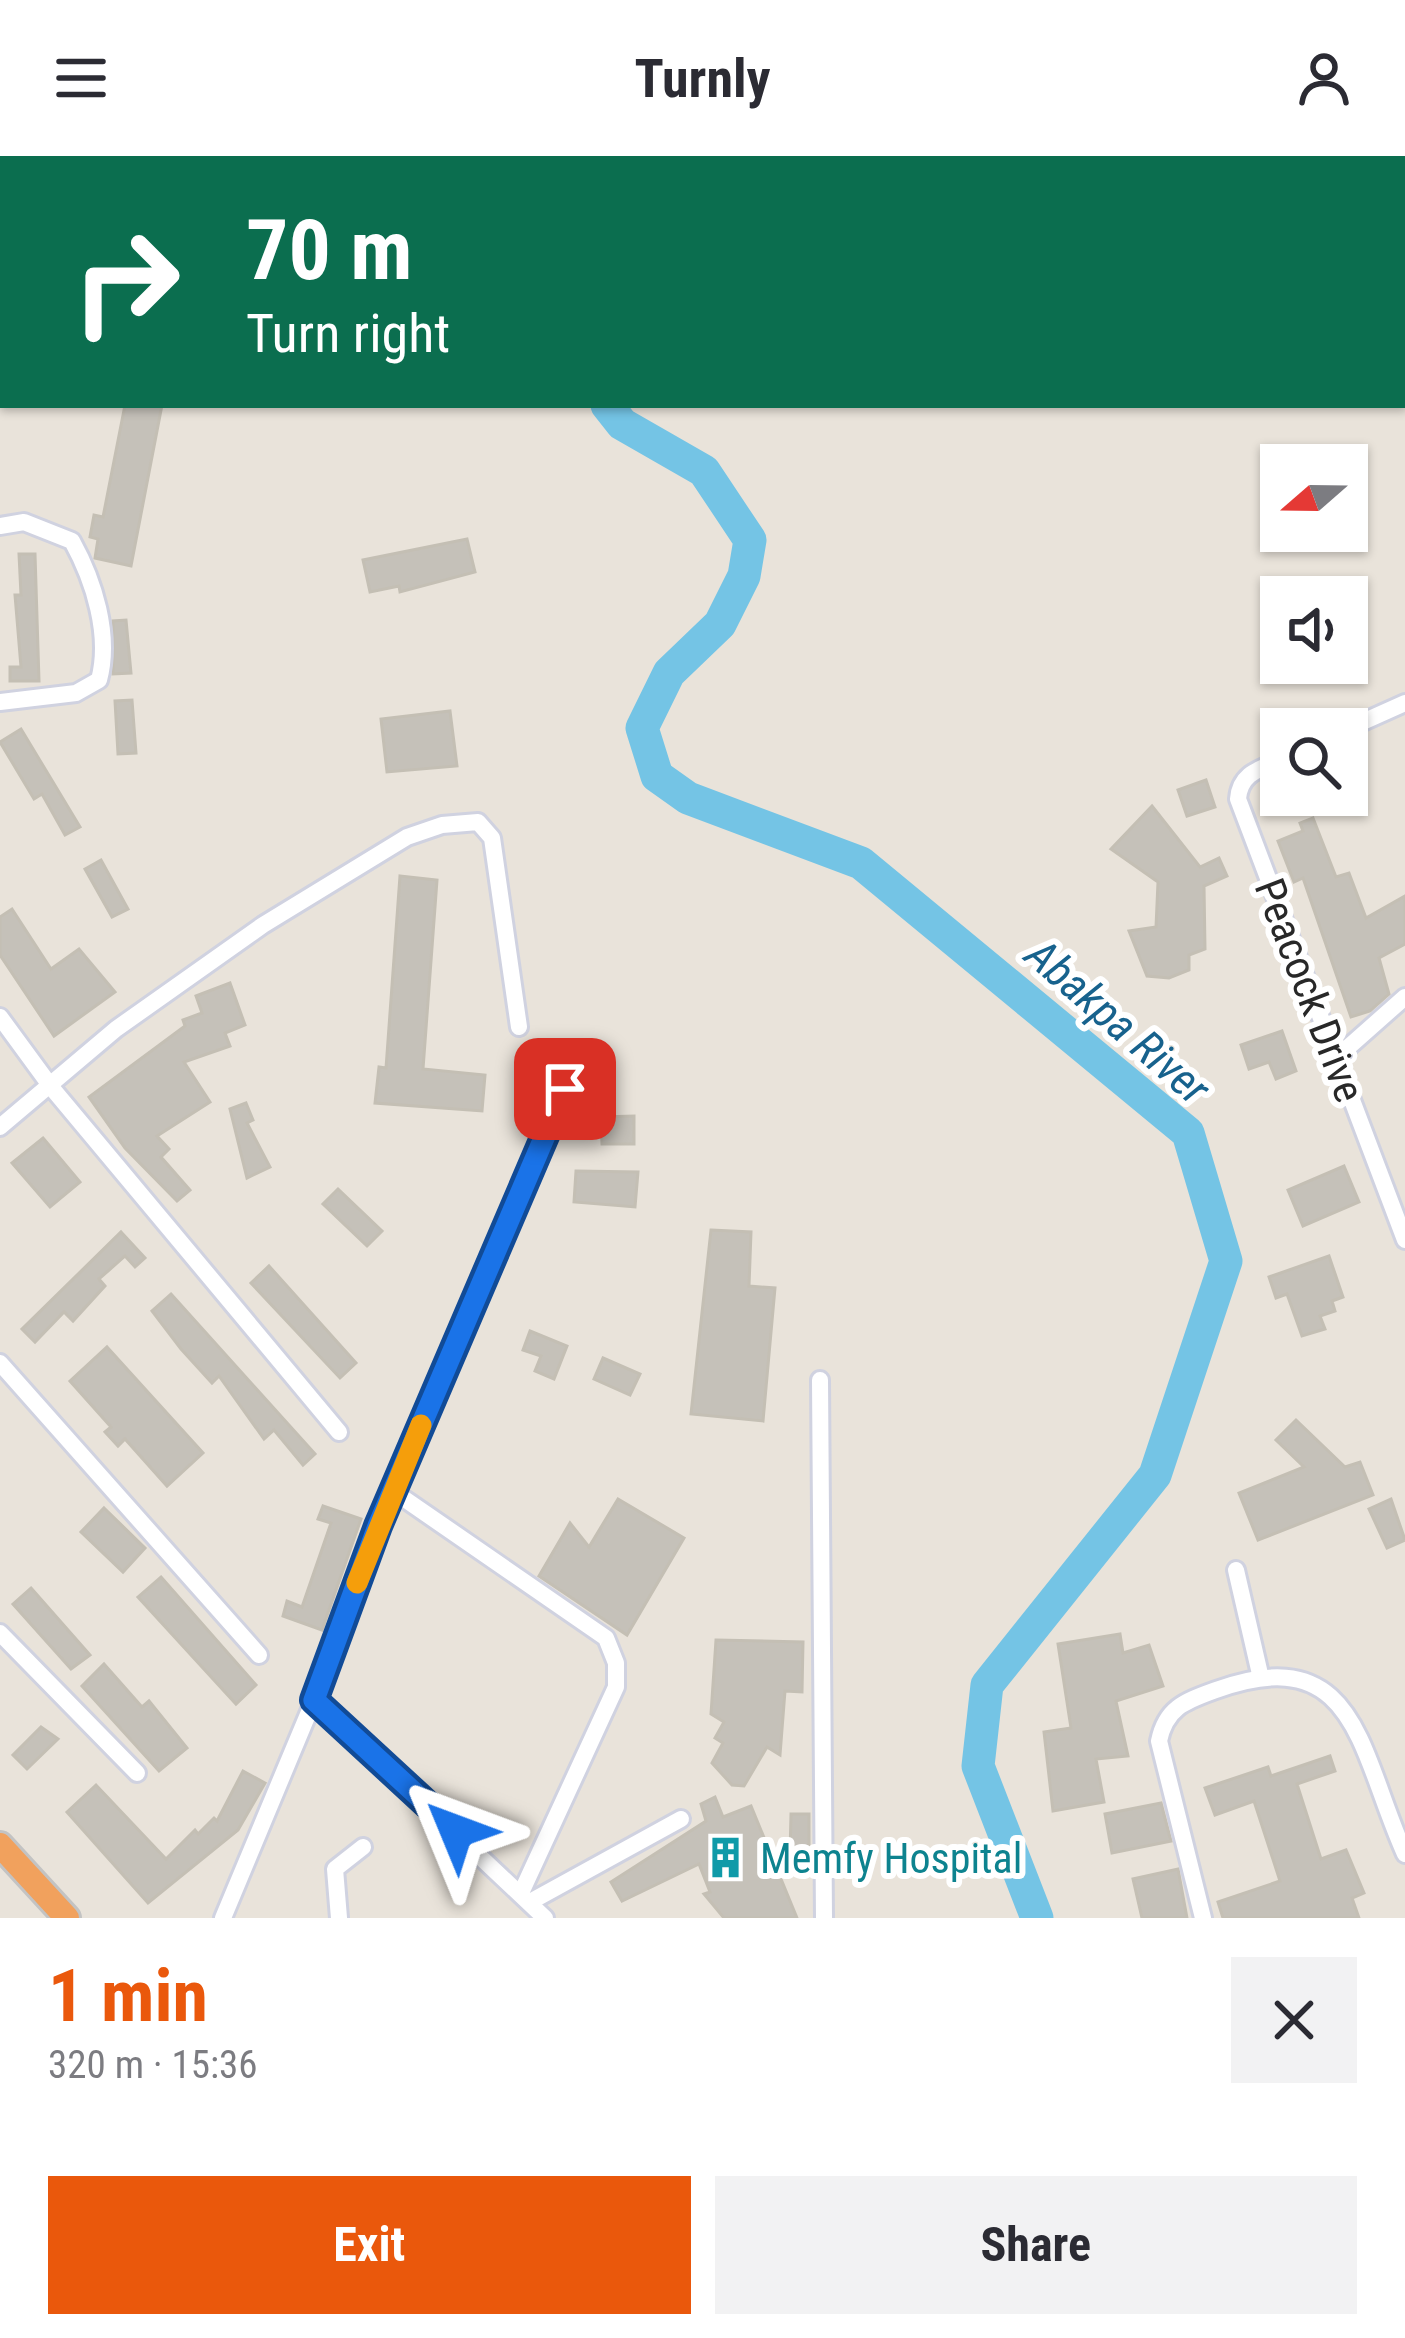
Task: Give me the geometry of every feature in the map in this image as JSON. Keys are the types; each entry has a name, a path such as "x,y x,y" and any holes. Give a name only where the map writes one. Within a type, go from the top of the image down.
{"highway":[{"path":"0,1845 67,1918"}],"street":[{"path":"0,526 24,522 72,542 97,603 103,666 99,680 76,694 0,702"},
{"path":"1368,720 1405,703"},
{"name":"Peacock Drive","path":"1260,770 1239,785 1238,800 1405,1240"},
{"path":"0,1127 52,1088 116,1029 263,925 407,837 442,825 478,822 492,838 519,1027"},
{"path":"1335,1059 1405,998"},
{"path":"0,1017 52,1088 339,1432"},
{"path":"223,1918 314,1700 393,1491 565,1089"},
{"path":"0,1363 259,1655"},
{"path":"820,1380 824,1918"},
{"path":"393,1491 606,1637 616,1663 616,1687 525,1898"},
{"path":"1236,1570 1260,1675"},
{"path":"0,1633 137,1773"},
{"path":"1203,1918 1160,1742 1164,1719 1181,1703 1260,1675 1312,1680 1336,1699 1405,1853"},
{"path":"314,1700 545,1918"},
{"path":"525,1898 681,1819"},
{"path":"339,1918 335,1869 363,1847"}],"building":[{"path":"124,408 161,408 131,566 95,558 98,539 90,537 94,515 103,517"},
{"path":"467,539 475,572 400,592 399,586 370,592 363,560"},
{"path":"19,554 35,554 39,681 10,681 10,667 21,667 15,595 21,595"},
{"path":"126,620 131,673 113,674 113,621"},
{"path":"132,700 136,753 118,754 115,701"},
{"path":"450,711 457,766 387,772 381,719"},
{"path":"21,729 80,827 65,835 42,794 34,799 0,742"},
{"path":"1206,780 1215,807 1187,816 1178,790"},
{"path":"1152,806 1200,867 1219,858 1227,876 1204,886 1205,949 1189,955 1189,970 1169,978 1147,976 1129,931 1156,927 1158,882 1111,849"},
{"path":"1313,818 1336,877 1349,873 1366,918 1405,896 1405,944 1379,958 1389,994 1370,1011 1351,1017 1303,878 1294,882 1278,841 1303,831 1300,823"},
{"path":"101,860 128,909 112,917 85,869"},
{"path":"400,876 437,880 423,1069 485,1075 482,1111 375,1103 379,1067 386,1068"},
{"path":"12,909 51,969 79,949 115,992 54,1036 0,955 0,917"},
{"path":"230,983 245,1025 225,1033 230,1046 184,1062 210,1102 157,1136 169,1149 161,1157 190,1190 177,1201 125,1148 89,1097 185,1026 183,1020 202,1013 196,996"},
{"path":"1282,1031 1296,1071 1276,1079 1269,1062 1249,1069 1241,1045"},
{"path":"246,1103 253,1120 247,1123 270,1167 247,1178 230,1109"},
{"path":"634,1116 634,1144 602,1144 601,1117"},
{"path":"43,1138 80,1182 50,1207 12,1163"},
{"path":"1344,1166 1359,1202 1303,1226 1288,1190"},
{"path":"576,1171 638,1172 635,1207 574,1202"},
{"path":"338,1189 382,1231 367,1246 323,1204"},
{"path":"711,1230 751,1232 749,1286 775,1288 763,1421 691,1414"},
{"path":"121,1232 145,1258 135,1267 125,1256 99,1279 105,1286 73,1321 64,1312 35,1342 22,1329"},
{"path":"1329,1256 1343,1297 1332,1301 1335,1311 1320,1316 1325,1329 1302,1336 1287,1294 1276,1298 1269,1277"},
{"path":"269,1266 356,1363 340,1378 251,1283"},
{"path":"171,1294 315,1454 303,1465 274,1430 264,1439 219,1376 212,1383 181,1349 152,1311"},
{"path":"530,1331 567,1346 554,1379 535,1371 541,1356 523,1350"},
{"path":"107,1347 203,1453 167,1486 125,1439 118,1446 105,1432 111,1427 70,1381"},
{"path":"603,1358 640,1374 630,1395 594,1379"},
{"path":"1296,1420 1345,1467 1360,1462 1373,1495 1258,1540 1239,1493 1304,1467 1276,1440"},
{"path":"618,1499 684,1538 627,1635 539,1576 570,1523 589,1547"},
{"path":"1391,1499 1405,1540 1387,1548 1369,1509"},
{"path":"323,1506 361,1519 322,1630 283,1616 287,1601 302,1607 331,1523 318,1519"},
{"path":"104,1508 145,1548 123,1572 81,1532"},
{"path":"161,1577 256,1685 236,1704 138,1597"},
{"path":"31,1588 90,1655 71,1669 13,1604"},
{"path":"1120,1634 1123,1653 1149,1645 1163,1686 1116,1701 1128,1756 1096,1759 1104,1802 1053,1811 1044,1732 1071,1728 1058,1644"},
{"path":"716,1640 803,1642 802,1692 785,1691 780,1755 767,1747 744,1786 732,1785 712,1763 723,1743 715,1738 724,1722 711,1714"},
{"path":"104,1664 142,1707 149,1701 187,1748 159,1771 82,1686"},
{"path":"41,1727 58,1739 27,1769 13,1755"},
{"path":"1330,1756 1335,1771 1297,1784 1321,1859 1346,1850 1364,1893 1352,1898 1359,1918 1223,1918 1218,1902 1280,1881 1254,1801 1215,1815 1205,1788 1268,1767 1271,1776"},
{"path":"243,1771 265,1783 238,1830 148,1903 67,1812 96,1785 166,1859 195,1830 198,1834 214,1818 217,1821"},
{"name":"Memfy Hospital","path":"715,1797 723,1817 751,1806 797,1918 724,1918 704,1894 710,1892 699,1864 622,1901 611,1882 706,1821 701,1804"},
{"path":"1161,1803 1171,1841 1112,1853 1105,1814"},
{"path":"791,1814 809,1814 809,1854 790,1854"},
{"path":"1178,1869 1187,1918 1142,1918 1133,1879"}],"waterway":[{"name":"Abakpa River","path":"609,408 622,424 704,471 750,540 744,576 720,624 669,673 642,728 657,776 688,798 861,863 1188,1133 1226,1261 1155,1475 987,1685 978,1766 1037,1918"}],"slow traffic":[{"path":"357,1583 421,1425"}],"place":[{"name":"Memfy Hospital","path":"726,1858"}],"route":[{"path":"456,1831 314,1700 378,1526 565,1089"}]}
